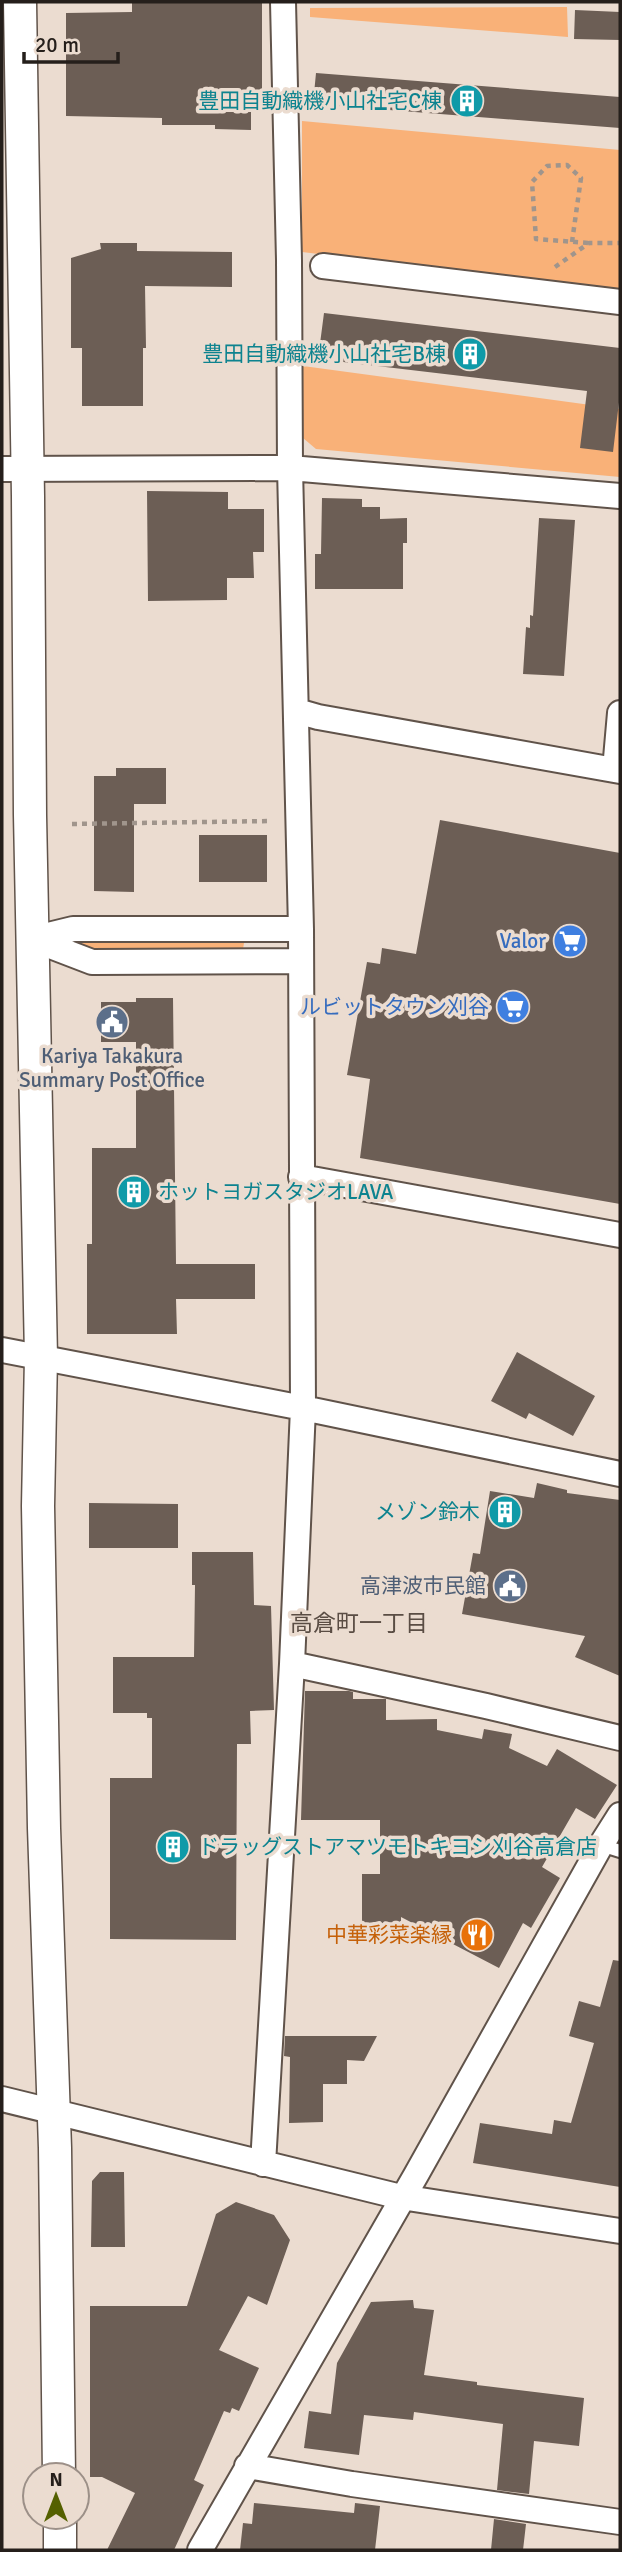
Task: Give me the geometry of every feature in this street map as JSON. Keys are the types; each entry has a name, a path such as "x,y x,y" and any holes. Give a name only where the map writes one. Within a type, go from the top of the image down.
{"street":[{"path":"20,2 15,468 32,939 41,1357 38,1506 59,2461"},
{"path":"264,2164 292,1664 303,1408 301,929 283,2"},
{"path":"324,266 620,302"},
{"path":"15,468 290,467 620,496"},
{"path":"297,711 617,770 620,713"},
{"path":"32,939 73,929 301,929"},
{"path":"32,939 92,962 301,961"},
{"path":"301,1177 620,1235"},
{"path":"2,1350 303,1408 620,1474"},
{"path":"292,1664 620,1738"},
{"path":"200,2550 401,2197 611,1848 620,1815"},
{"path":"2,2099 401,2197 620,2231"},
{"path":"247,2466 352,2484 620,2522"},
{"path":"60,2531 60,2550"}],"path":[{"path":"572,242 581,178 567,165 547,166 532,182 536,239 572,242 589,243 620,243"},
{"path":"544,293 556,264 589,243"},
{"path":"72,824 298,821"}],"shaded area":[{"path":"567,7 568,37 310,17 310,8"},
{"path":"302,121 620,150 620,290 302,252"},
{"path":"303,366 620,409 620,477 316,449 303,438"},
{"path":"245,937 243,949 81,950 83,938"}],"building":[{"path":"132,3 262,3 262,94 251,94 251,130 215,129 215,125 162,125 162,118 66,116 66,13 132,12"},
{"path":"575,10 620,12 620,40 574,39"},
{"name":"豊田自動織機小山社宅C棟","path":"316,73 620,97 620,128 313,104"},
{"path":"100,243 137,243 137,251 232,252 232,287 145,286 143,406 82,406 82,348 71,348 71,258 101,249"},
{"name":"豊田自動織機小山社宅B棟","path":"324,313 620,348 620,394 613,452 580,448 587,391 318,359"},
{"path":"147,491 228,492 228,509 264,509 264,552 253,552 254,578 227,578 227,600 148,601"},
{"path":"322,498 362,499 362,507 380,507 380,519 407,518 407,543 403,543 403,589 315,589 315,554 321,554"},
{"path":"539,518 575,520 564,676 523,674 526,627 530,628 530,615 533,616"},
{"path":"116,768 166,768 166,804 134,804 134,892 94,891 94,776 116,776"},
{"name":"ルビットタウン刈谷","path":"440,820 620,853 620,1204 360,1158 370,1079 347,1075 367,962 380,964 382,948 416,954"},
{"path":"199,835 267,835 267,882 199,882"},
{"path":"136,998 173,998 176,1264 255,1264 255,1299 176,1299 177,1334 87,1334 87,1244 92,1244 92,1148 136,1148 136,1042 101,1042 101,1002 136,1002"},
{"path":"517,1352 595,1396 573,1436 529,1413 526,1419 491,1401"},
{"path":"537,1483 567,1490 567,1493 620,1500 620,1676 575,1657 585,1636 462,1614 473,1553 480,1554 490,1491 534,1498"},
{"path":"89,1503 178,1504 178,1548 89,1548"},
{"path":"192,1552 253,1552 254,1605 271,1606 274,1710 250,1711 251,1744 237,1744 236,1940 110,1939 110,1778 152,1778 152,1718 147,1718 147,1713 113,1713 113,1657 194,1657 195,1585 192,1585"},
{"path":"305,1691 349,1691 353,1692 353,1699 386,1699 386,1720 437,1719 437,1730 482,1739 484,1729 512,1734 509,1748 547,1766 557,1749 617,1785 595,1819 576,1808 542,1867 560,1878 531,1928 523,1923 499,1968 401,1917 401,1929 362,1929 362,1874 380,1874 380,1820 301,1820"},
{"path":"613,1960 620,1961 620,2187 473,2163 480,2123 552,2134 554,2120 571,2123 594,2043 569,2036 579,2001 600,2007"},
{"path":"285,2036 377,2036 364,2061 347,2060 347,2084 323,2084 323,2122 289,2123 290,2057 284,2056"},
{"path":"100,2172 124,2172 125,2247 91,2247 92,2181"},
{"path":"236,2202 274,2215 290,2240 267,2305 248,2296 219,2350 259,2368 239,2411 232,2408 230,2413 224,2411 194,2480 204,2485 174,2550 107,2550 135,2493 102,2477 91,2477 90,2306 187,2306 216,2214"},
{"path":"413,2300 414,2308 434,2310 424,2375 477,2382 477,2385 584,2398 579,2446 534,2441 529,2494 497,2490 503,2424 414,2412 413,2420 364,2415 359,2455 304,2448 309,2411 331,2414 337,2363 371,2302"},
{"path":"254,2503 354,2513 355,2503 380,2506 375,2550 240,2550 243,2523 252,2524"},
{"path":"494,2519 526,2524 523,2550 491,2550"}],"place":[{"name":"豊田自動織機小山社宅C棟","path":"467,101"},
{"name":"豊田自動織機小山社宅B棟","path":"470,354"},
{"name":"Valor","path":"570,941"},
{"name":"ルビットタウン刈谷","path":"513,1007"},
{"name":"Kariya Takakura Summary Post Office","path":"112,1022"},
{"name":"ホットヨガスタジオLAVA","path":"134,1192"},
{"name":"メゾン鈴木","path":"505,1512"},
{"name":"高津波市民館","path":"510,1586"},
{"name":"ドラッグストアマツモトキヨシ刈谷高倉店","path":"173,1847"},
{"name":"中華彩菜楽縁","path":"477,1935"}],"district":[{"name":"高倉町一丁目","path":"359,1623"}]}
